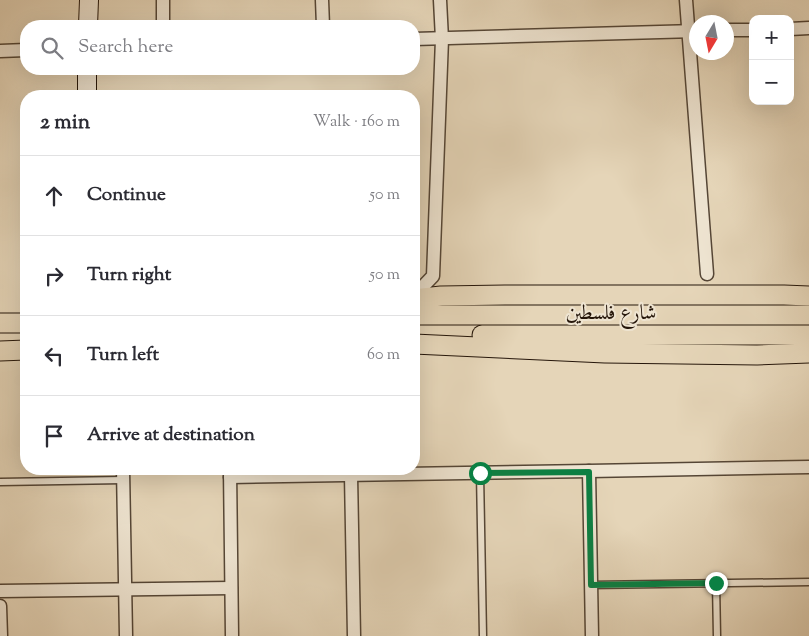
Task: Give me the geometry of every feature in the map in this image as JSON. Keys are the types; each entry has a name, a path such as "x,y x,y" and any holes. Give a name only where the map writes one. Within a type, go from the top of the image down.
{"main road":[{"path":"88,20 89,0"},
{"path":"87,75 87,90"},
{"path":"420,297 809,295"},
{"name":"شارع فلسطين","path":"420,315 809,315"},
{"path":"0,323 20,323"},
{"name":"شارع فلسطين","path":"420,338 809,335"},
{"path":"420,338 605,353 809,353"},
{"path":"0,351 20,350"}],"street":[{"path":"163,0 163,20"},
{"path":"322,0 323,20"},
{"path":"420,290 433,276 442,38 440,0"},
{"path":"686,0 689,16"},
{"path":"794,29 809,28"},
{"path":"734,30 749,30"},
{"path":"420,39 689,31"},
{"path":"0,51 20,50"},
{"path":"694,60 707,274"},
{"path":"420,473 589,472 809,466"},
{"path":"589,472 592,636"},
{"path":"123,475 126,636"},
{"path":"230,475 232,636"},
{"path":"350,475 354,636"},
{"path":"0,591 231,588"},
{"path":"0,606 0,636"}],"lane":[{"path":"480,473 483,636"},
{"path":"0,482 108,475"},
{"path":"591,585 809,582"},
{"path":"716,583 717,636"}],"route":[{"path":"480,473 589,472 591,585 716,583"}]}
